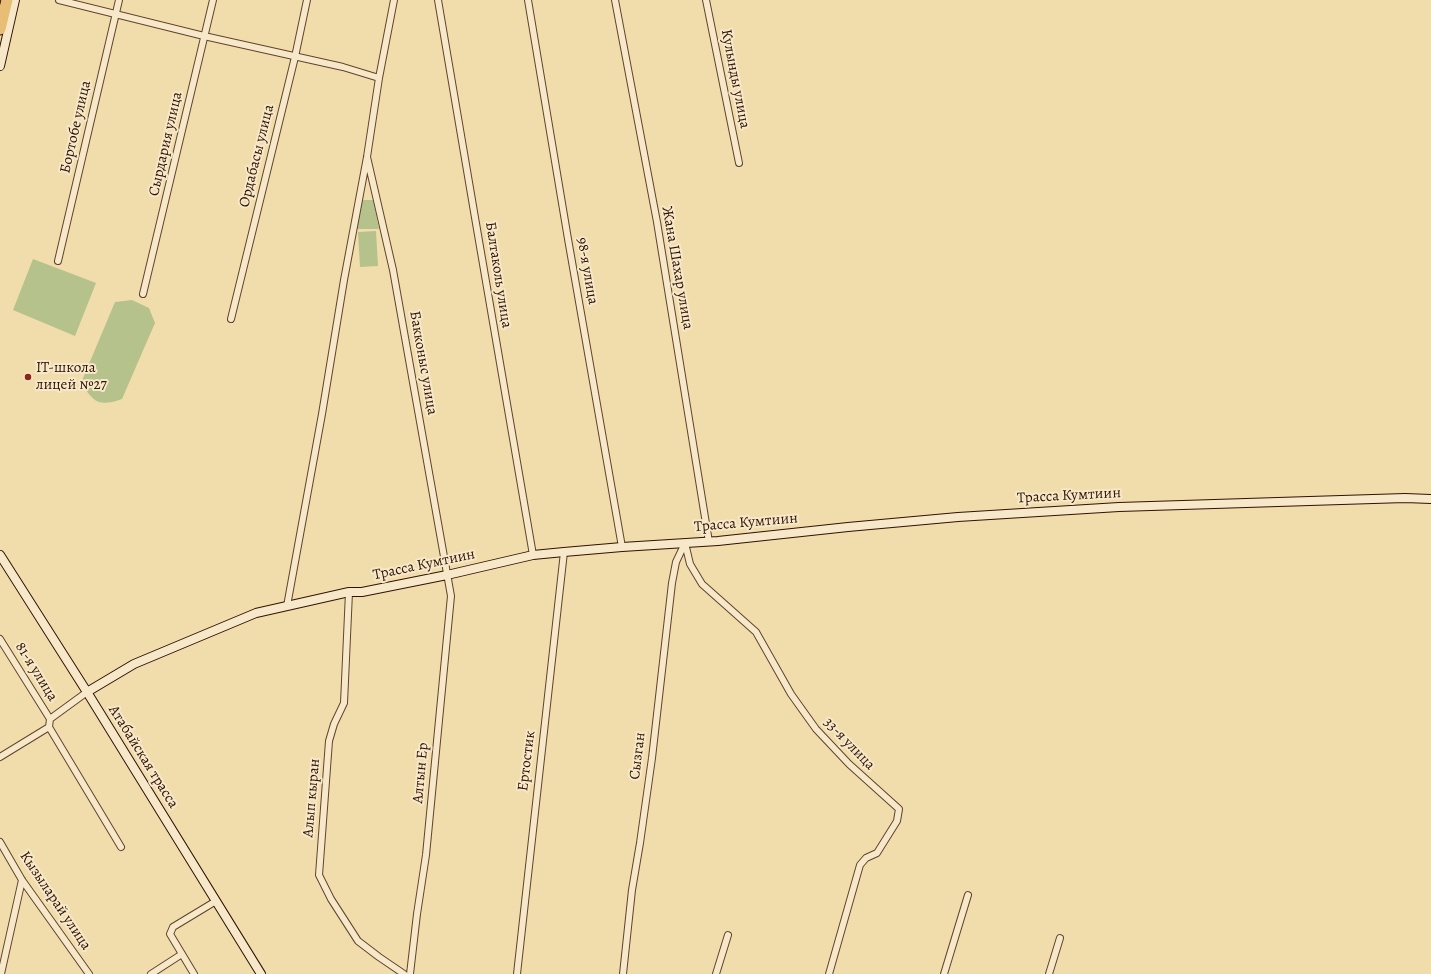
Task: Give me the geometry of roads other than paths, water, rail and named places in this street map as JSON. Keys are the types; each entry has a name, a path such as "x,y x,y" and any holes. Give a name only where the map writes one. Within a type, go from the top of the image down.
{"highway":[{"path":"0,29 7,0"}],"street":[{"path":"0,66 15,0"},
{"path":"59,0 204,36 343,67 379,78"},
{"name":"Бортобе улица","path":"58,261 119,0"},
{"name":"Сырдария улица","path":"144,294 213,0"},
{"name":"Ордабасы улица","path":"231,319 295,57 307,0"},
{"path":"287,606 367,157 379,78 394,0"},
{"name":"Балтаколь улица","path":"438,0 482,254 505,402 533,555"},
{"name":"98-я улица","path":"528,0 569,247 622,547"},
{"name":"Жана Шахар улица","path":"615,0 657,222 709,542"},
{"name":"Кулынды улица","path":"706,0 739,163"},
{"name":"Бакконыс улица","path":"367,157 393,270 447,575"},
{"name":"Трасса Кумтиин","path":"87,692 134,664 256,613 349,592 362,592 447,575 533,555 685,542 709,542 958,517 1119,507 1405,498 1431,499"},
{"name":"Сызган","path":"623,974 632,890 652,758 673,576 676,562 685,542"},
{"name":"33-я улица","path":"685,542 690,564 702,584 756,632 791,694 816,729 849,764 899,809 897,821 877,853 866,858 860,865 829,974"},
{"name":"Ертостик","path":"517,974 564,552"},
{"name":"Атабайская трасса","path":"0,555 87,692 261,974"},
{"name":"Алтын Ер","path":"410,974 426,855 451,596 447,575"},
{"name":"Алып кыран","path":"349,592 344,703 334,724 330,742 319,875 331,899 358,941 404,974"},
{"name":"81-я улица","path":"0,639 50,719"},
{"path":"87,692 50,719 49,727 121,848"},
{"path":"0,757 49,727"},
{"name":"Кызыларай улица","path":"0,842 22,880 89,974"},
{"path":"1,974 22,880"},
{"path":"944,974 968,895"},
{"path":"194,974 170,934 173,927 216,902"},
{"path":"716,974 728,935"},
{"path":"1049,974 1060,938"},
{"path":"151,974 182,954"}],"place":[{"name":"IT-школа лицей №27","path":"28,377"}]}
